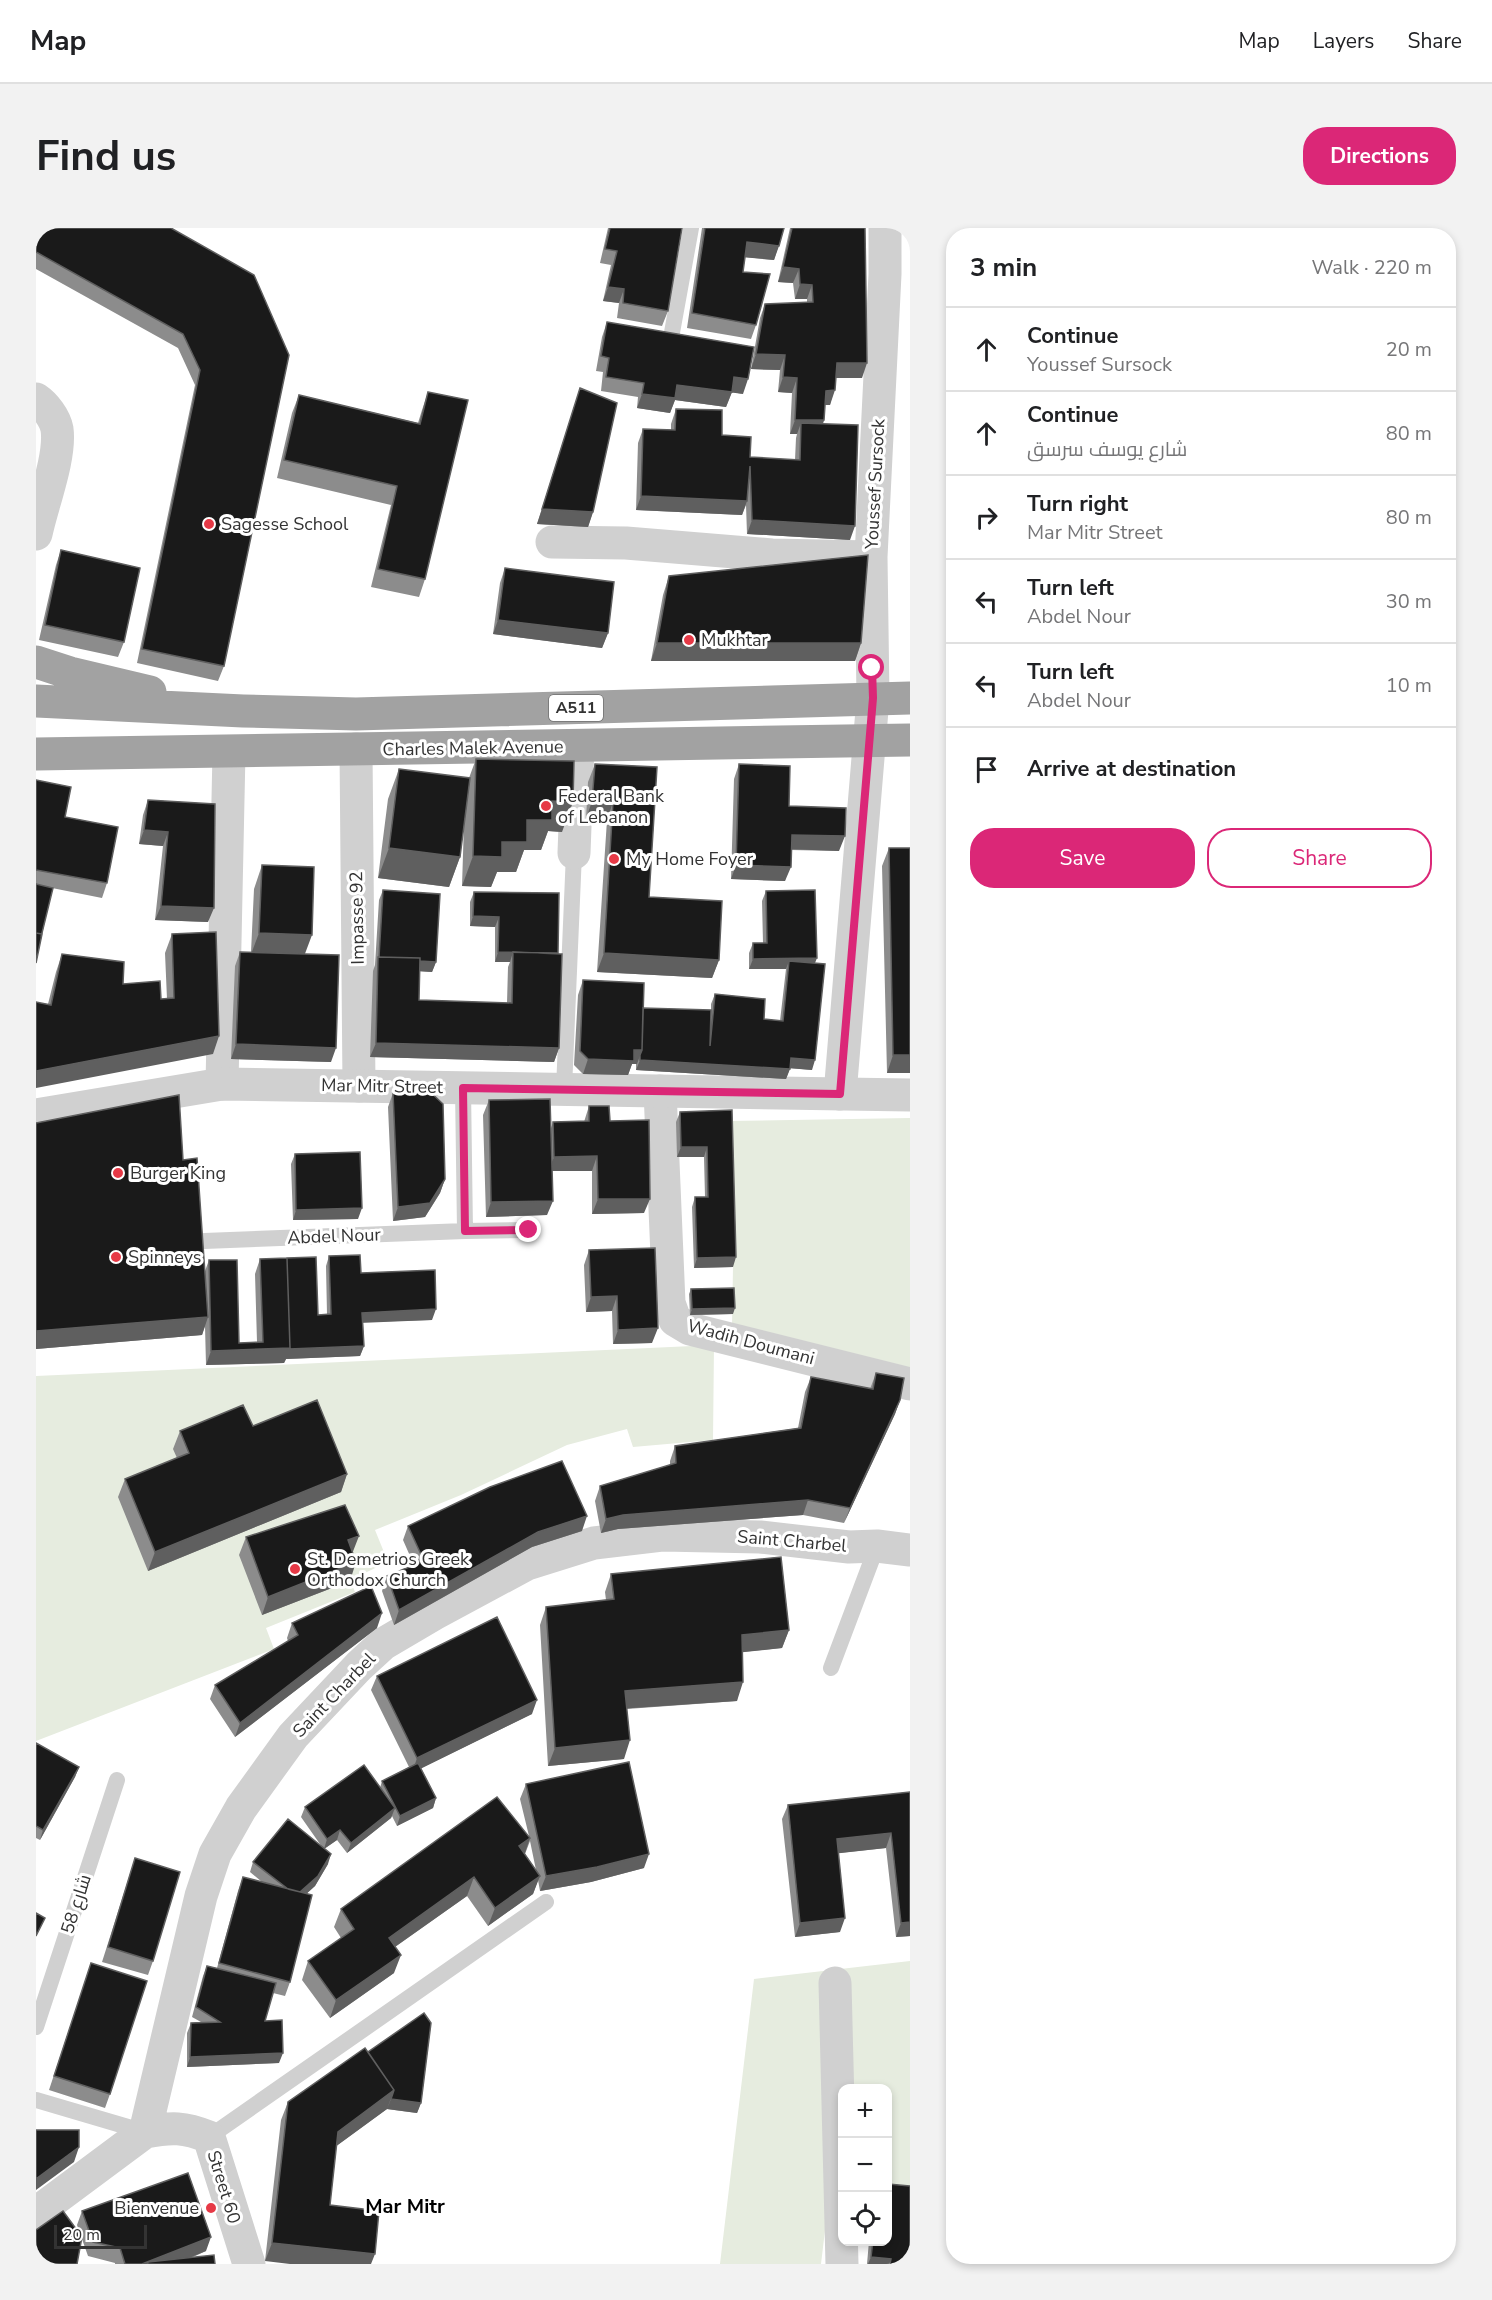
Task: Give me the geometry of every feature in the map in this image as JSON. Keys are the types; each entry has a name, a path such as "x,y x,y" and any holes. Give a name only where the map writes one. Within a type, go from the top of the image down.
{"highway":[{"path":"36,662 49,668 87,677 243,711"},
{"name":"Charles Malek Avenue","path":"243,711 356,714 910,698"},
{"name":"A511","path":"36,701 243,711"},
{"name":"Charles Malek Avenue","path":"36,754 910,740"}],"street":[{"name":"Youssef Sursock","path":"840,1094 873,698 871,557 897,271 885,228"},
{"path":"36,399 50,413 57,428 56,453 36,534"},
{"path":"552,542 626,543 772,555 871,557"},
{"path":"574,853 578,746"},
{"name":"Impasse 92","path":"356,749 359,1086"},
{"path":"222,1084 229,752"},
{"name":"Mar Mitr Street","path":"36,1115 222,1084 910,1095"},
{"name":"Wadih Doumani","path":"660,1091 669,1303 675,1320 690,1329 910,1384"},
{"name":"Saint Charbel","path":"145,2132 201,1896 215,1854 241,1808 293,1736 383,1644 527,1564 594,1543 662,1535 760,1537 849,1547 877,1546 910,1550"},
{"path":"836,1983 842,2264"},
{"name":"Street 60","path":"145,2132 170,2127 190,2129 209,2138 249,2264"},
{"path":"36,2213 145,2132"}],"lane":[{"path":"671,338 691,228"},
{"path":"564,1089 574,853"},
{"path":"463,1088 465,1231"},
{"name":"Abdel Nour","path":"204,1241 529,1230"},
{"path":"831,1668 877,1546"},
{"name":"شارع 58","path":"36,2027 117,1780"},
{"path":"209,2138 546,1902"},
{"path":"36,2100 145,2132"}],"shaded area":[{"path":"910,1118 910,1374 732,1326 733,1267 728,1121"},
{"path":"714,1345 713,1440 633,1447 627,1429 567,1445 461,1495 375,1530 388,1562 350,1580 355,1592 266,1628 274,1649 36,1741 36,1376"},
{"path":"910,1961 910,2191 892,2189 892,2084 838,2084 838,2122 821,2264 720,2264 754,1979"}],"building":[{"name":"Sagesse School","path":"36,228 171,228 254,275 289,355 224,666 142,649 200,370 183,334 36,252"},
{"path":"610,228 682,228 668,311 623,303 624,289 608,287 617,251 605,249"},
{"path":"705,228 784,228 779,246 747,242 743,272 770,274 756,325 692,313"},
{"path":"792,228 865,228 867,363 837,363 835,390 826,391 824,420 795,420 797,378 783,377 785,355 756,354 765,304 813,302 812,285 800,284 799,269 783,267"},
{"path":"607,322 754,347 748,379 734,377 732,392 677,385 675,398 642,394 644,383 606,377 609,358 601,356"},
{"path":"580,388 617,403 593,512 542,509"},
{"path":"428,392 468,400 425,579 378,569 397,486 284,460 299,395 420,424"},
{"path":"676,409 722,410 722,435 751,437 750,457 800,460 801,423 858,425 855,526 752,520 750,466 747,501 641,496 643,429 675,430"},
{"path":"61,550 140,568 124,642 45,625"},
{"path":"868,555 861,643 657,643 669,576"},
{"path":"505,568 614,582 608,633 498,620"},
{"path":"476,759 574,761 573,802 552,801 552,820 527,820 527,842 502,842 502,857 473,856"},
{"path":"595,764 657,767 649,897 722,901 719,960 604,953 613,802 592,801"},
{"path":"739,764 790,766 789,806 846,808 845,836 792,835 791,867 736,865"},
{"path":"399,769 470,778 460,857 389,848"},
{"path":"36,780 71,787 65,817 118,827 107,883 36,870"},
{"path":"148,800 215,804 214,908 161,906 168,832 144,830"},
{"path":"889,848 910,848 910,1055 893,1055"},
{"path":"262,865 314,867 312,935 259,933"},
{"path":"36,884 53,888 42,934 36,933"},
{"path":"383,890 440,894 436,962 420,961 420,958 379,957"},
{"path":"815,890 817,958 753,959 753,943 767,943 766,891"},
{"path":"474,892 559,893 558,953 498,952 499,917 473,916"},
{"path":"216,932 219,1036 36,1071 36,1002 51,1005 62,954 124,962 123,984 160,981 161,999 174,998 172,934"},
{"path":"36,933 42,934 36,963"},
{"path":"240,952 339,955 336,1048 236,1044"},
{"path":"513,952 562,954 559,1048 376,1043 378,957 420,958 419,1000 512,1003"},
{"path":"789,961 825,964 815,1060 791,1058 790,1069 640,1060 643,1008 711,1010 710,1046 715,994 765,999 764,1019 783,1021"},
{"path":"583,980 644,983 642,1050 634,1050 634,1061 588,1059 580,1051"},
{"path":"423,1085 443,1104 445,1179 430,1203 398,1207 393,1093"},
{"name":"Spinneys","path":"179,1095 183,1160 197,1158 208,1317 36,1331 36,1123"},
{"path":"550,1099 553,1201 491,1202 489,1100"},
{"path":"589,1106 609,1106 610,1121 649,1120 650,1199 598,1199 597,1156 554,1157 553,1122 589,1121"},
{"path":"732,1110 736,1257 697,1258 695,1197 708,1197 707,1147 681,1147 680,1112"},
{"path":"360,1152 362,1208 296,1210 295,1154"},
{"path":"655,1248 658,1328 618,1330 617,1296 591,1297 589,1250"},
{"path":"360,1255 361,1273 435,1270 436,1309 362,1313 364,1346 289,1349 287,1258 316,1257 318,1315 331,1314 329,1256"},
{"path":"287,1258 290,1348 211,1351 209,1260 237,1260 239,1343 263,1342 260,1259"},
{"path":"734,1288 735,1308 692,1309 691,1289"},
{"path":"876,1373 904,1378 900,1400 850,1508 808,1500 623,1515 606,1519 600,1486 676,1463 675,1446 801,1428 811,1377 873,1389"},
{"path":"317,1400 347,1474 155,1552 125,1479 189,1453 180,1431 243,1405 253,1426"},
{"path":"562,1461 587,1516 538,1532 399,1610 387,1576 424,1561 408,1526 490,1487"},
{"name":"St. Demetrios Greek Orthodox Church","path":"345,1505 359,1536 348,1540 356,1562 268,1597 246,1537"},
{"path":"781,1557 789,1630 742,1635 743,1682 625,1691 630,1740 555,1748 546,1607 614,1599 611,1574"},
{"path":"371,1586 382,1613 240,1723 215,1685 298,1635 292,1623"},
{"path":"497,1617 537,1700 417,1758 377,1676"},
{"path":"36,1743 79,1767 43,1830 36,1826"},
{"path":"629,1762 649,1854 597,1867 546,1876 526,1784"},
{"path":"418,1763 436,1798 400,1816 382,1781"},
{"path":"364,1765 395,1808 351,1843 340,1830 327,1839 305,1807"},
{"path":"910,1792 910,1922 901,1923 891,1833 837,1839 845,1918 800,1923 788,1805"},
{"path":"497,1797 530,1838 519,1846 540,1876 495,1908 474,1877 389,1938 401,1955 336,2000 308,1961 354,1929 341,1909"},
{"path":"288,1819 331,1854 318,1876 300,1892 288,1889 253,1862"},
{"path":"135,1858 180,1872 153,1961 108,1947"},
{"path":"243,1877 312,1895 290,1982 219,1963"},
{"path":"36,1913 45,1918 36,1936"},
{"path":"91,1963 147,1981 110,2094 54,2076"},
{"path":"207,1966 276,1983 265,2021 282,2020 283,2053 190,2057 191,2023 220,2022 196,2007"},
{"path":"424,2013 431,2023 421,2103 391,2099 394,2090 368,2052"},
{"path":"365,2048 394,2090 338,2132 330,2205 379,2211 375,2254 272,2243 288,2102"},
{"path":"36,2130 79,2130 79,2147 36,2179"},
{"path":"188,2173 211,2237 142,2264 125,2264 120,2248 93,2242 82,2211"},
{"path":"892,2184 910,2186 910,2264 890,2264 891,2259 871,2257 872,2246 892,2246"},
{"path":"63,2211 82,2237 77,2264 36,2264 36,2230"},
{"path":"214,2255 215,2264 148,2264 148,2262"}],"place":[{"name":"Sagesse School","path":"209,524"},
{"name":"Mukhtar","path":"689,640"},
{"name":"Federal Bank of Lebanon","path":"546,806"},
{"name":"My Home Foyer","path":"614,859"},
{"name":"Burger King","path":"118,1173"},
{"name":"Spinneys","path":"116,1257"},
{"name":"St. Demetrios Greek Orthodox Church","path":"295,1569"},
{"name":"Bienvenue","path":"211,2208"}],"district":[{"name":"Mar Mitr","path":"405,2206"}],"route":[{"path":"529,1230 465,1231 463,1088 840,1094 873,698 872,668"}]}
